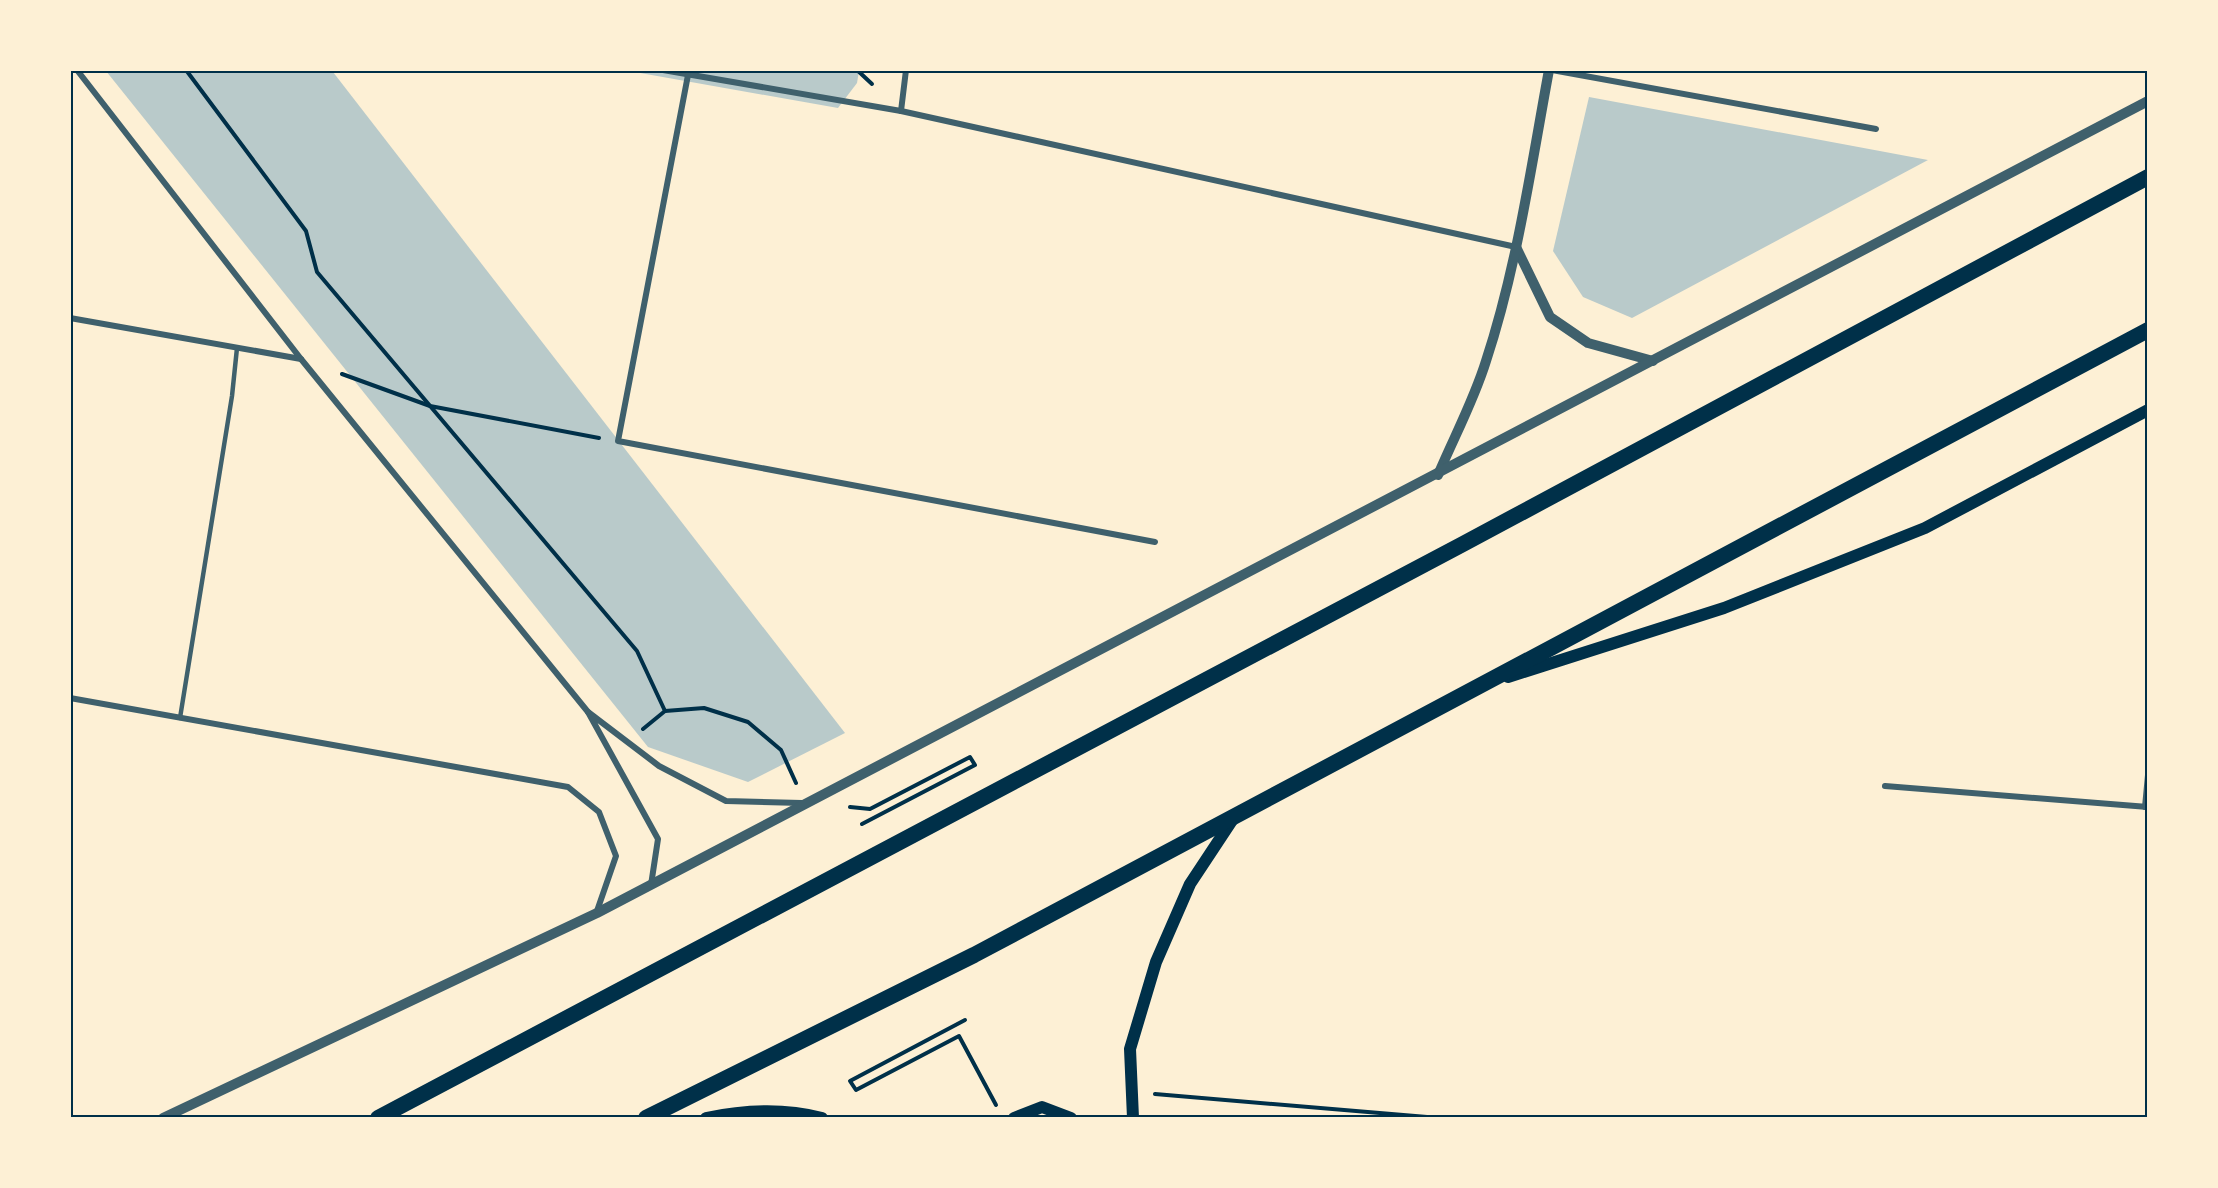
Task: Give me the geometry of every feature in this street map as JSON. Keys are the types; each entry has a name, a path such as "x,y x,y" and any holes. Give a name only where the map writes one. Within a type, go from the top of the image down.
{"highway":[{"path":"378,1118 1463,544 2148,177"},
{"path":"646,1118 974,955 2148,330"}],"main road":[{"path":"1490,682 1724,608 1925,528 2148,410"},
{"path":"1133,1118 1130,1049 1156,962 1190,884 1234,818"},
{"path":"1014,1118 1042,1107 1071,1118"},
{"path":"706,1118 739,1111 801,1112 822,1118"}],"street":[{"path":"77,70 301,359 588,712 658,839 651,885"},
{"path":"663,70 901,111 1516,247"},
{"path":"901,111 906,70"},
{"path":"1438,474 1486,363 1516,247 1550,70 1876,129"},
{"path":"688,75 618,441 1155,542"},
{"path":"163,1118 597,913 2148,101"},
{"path":"1516,247 1550,317 1588,343 1653,362"},
{"path":"70,318 301,359"},
{"path":"70,698 568,787 598,812 616,856 597,913"},
{"path":"588,712 659,766 726,801 806,803"},
{"path":"1885,786 2146,807 2148,775"}],"lane":[{"path":"180,718 232,396 237,348"}],"path":[{"path":"186,70 306,231 317,272 637,651 665,711"},
{"path":"301,359 430,406 618,441"},
{"path":"627,742 665,711 704,708 747,722 781,750 806,803"},
{"path":"862,824 975,765 970,757 870,809"},
{"path":"965,1020 850,1081 856,1090 960,1036 997,1107"},
{"path":"1132,1092 1439,1118"}],"shaded area":[{"path":"325,70 333,72 845,733 748,782 648,747 106,71"},
{"path":"629,71 859,71 857,83 838,108"},
{"path":"1589,97 1928,160 1632,318 1583,297 1553,251"}]}
